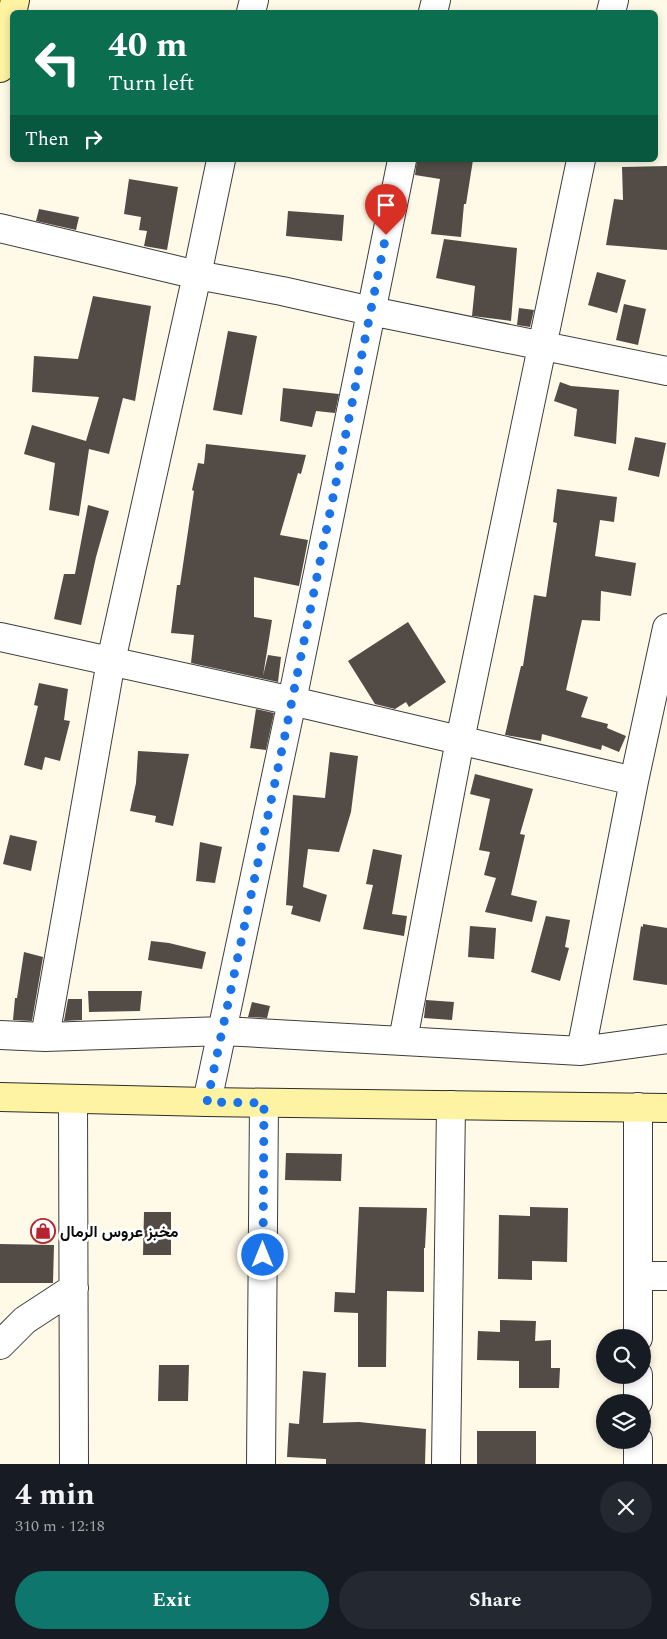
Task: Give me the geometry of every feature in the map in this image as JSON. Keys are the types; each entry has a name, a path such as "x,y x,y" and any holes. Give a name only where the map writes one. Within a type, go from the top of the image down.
{"street":[{"path":"0,68 10,23"},
{"path":"46,1036 111,661 221,162"},
{"path":"207,1102 292,701 402,162"},
{"path":"403,1040 460,740 581,162"},
{"path":"0,228 197,275 667,371"},
{"path":"581,1051 634,781 667,628"},
{"path":"0,636 292,701 634,781"},
{"path":"0,1035 46,1036 223,1031 581,1051 667,1039"},
{"path":"0,1097 264,1103 667,1108"},
{"path":"73,1099 74,1464"},
{"path":"261,1464 264,1103"},
{"path":"446,1464 451,1105"},
{"path":"638,1107 638,1329"},
{"path":"638,1276 667,1276"},
{"path":"0,1345 25,1320 74,1288"},
{"path":"638,1449 638,1464"}],"building":[{"path":"417,162 473,162 466,204 464,204 461,237 431,234 440,179 415,175"},
{"path":"667,166 667,250 606,245 614,199 623,200 622,167"},
{"path":"129,179 178,187 167,250 144,246 147,231 139,230 141,217 124,214"},
{"path":"39,209 79,217 76,230 36,221"},
{"path":"288,211 344,215 342,241 286,236"},
{"path":"444,239 517,248 511,321 472,316 475,286 436,278"},
{"path":"597,272 626,280 617,313 588,305"},
{"path":"93,296 151,306 135,401 123,398 109,454 89,449 79,516 49,510 55,463 24,454 32,425 86,441 99,397 32,392 34,356 78,359"},
{"path":"624,304 646,309 638,345 616,340"},
{"path":"519,308 534,310 530,327 517,325"},
{"path":"228,331 257,336 242,415 213,410"},
{"path":"560,382 571,386 619,390 616,444 574,436 577,409 554,401"},
{"path":"283,388 339,394 335,413 316,411 312,427 280,421"},
{"path":"635,437 666,443 659,477 628,470"},
{"path":"206,444 306,455 301,474 298,473 280,535 308,540 299,586 254,577 254,617 272,620 263,676 268,655 281,657 278,682 191,663 194,635 171,633 177,585 180,585 194,491 192,490 198,463 204,464"},
{"path":"557,489 617,497 614,522 600,520 595,556 636,563 631,596 601,591 600,621 582,620 566,690 588,697 581,717 608,724 607,728 626,736 619,752 602,745 601,750 542,734 541,741 505,735 521,666 523,666 534,595 546,597 557,523 553,522"},
{"path":"88,505 109,511 96,557 81,625 54,619 64,574 75,574"},
{"path":"408,622 446,682 409,707 406,702 395,709 375,704 348,661"},
{"path":"39,683 68,689 64,720 70,721 60,761 45,757 42,770 24,765 38,706 34,705"},
{"path":"256,709 274,713 266,750 250,748"},
{"path":"138,751 189,754 173,826 155,822 156,816 130,811 136,783"},
{"path":"330,752 358,756 351,812 339,852 308,849 303,887 327,895 320,922 291,914 293,906 286,905 293,795 325,798"},
{"path":"475,774 533,789 520,834 525,835 511,895 537,901 532,922 485,912 496,878 484,875 490,852 479,850 490,799 470,794"},
{"path":"10,835 37,841 31,871 3,864"},
{"path":"200,842 222,847 215,883 196,881"},
{"path":"373,849 402,855 392,914 407,916 404,936 363,929 373,885 366,884"},
{"path":"546,916 570,920 565,947 569,948 560,981 531,972"},
{"path":"643,924 667,928 667,985 633,980 641,926 643,927"},
{"path":"470,926 496,928 494,959 468,957"},
{"path":"151,941 169,943 206,952 202,969 148,960"},
{"path":"24,952 43,957 32,1021 13,1020 15,998 17,998"},
{"path":"88,991 142,991 140,1011 89,1012"},
{"path":"68,999 82,999 82,1020 64,1021"},
{"path":"426,1000 454,1002 452,1020 424,1018"},
{"path":"252,1002 270,1006 267,1018 248,1017"},
{"path":"286,1153 342,1154 341,1181 285,1180"},
{"path":"359,1207 427,1208 424,1248 424,1292 387,1291 386,1367 358,1367 358,1313 334,1312 335,1292 355,1293"},
{"path":"530,1207 568,1208 567,1262 532,1261 532,1280 498,1279 499,1215 530,1216"},
{"path":"144,1212 171,1212 171,1255 143,1255"},
{"path":"0,1244 54,1245 53,1283 0,1283"},
{"path":"500,1320 536,1321 535,1341 551,1340 551,1368 560,1368 559,1388 519,1388 519,1361 477,1360 478,1331 500,1332"},
{"path":"159,1365 189,1365 188,1401 158,1401"},
{"path":"303,1371 326,1373 323,1423 359,1422 426,1429 425,1464 326,1464 326,1459 287,1457 289,1423 299,1424"},
{"path":"477,1431 536,1431 536,1464 477,1464"}],"place":[{"name":"مخبز عروس الرمال","path":"43,1231"}],"route":[{"path":"263,1255 264,1103 207,1102 284,740 386,235"}]}
